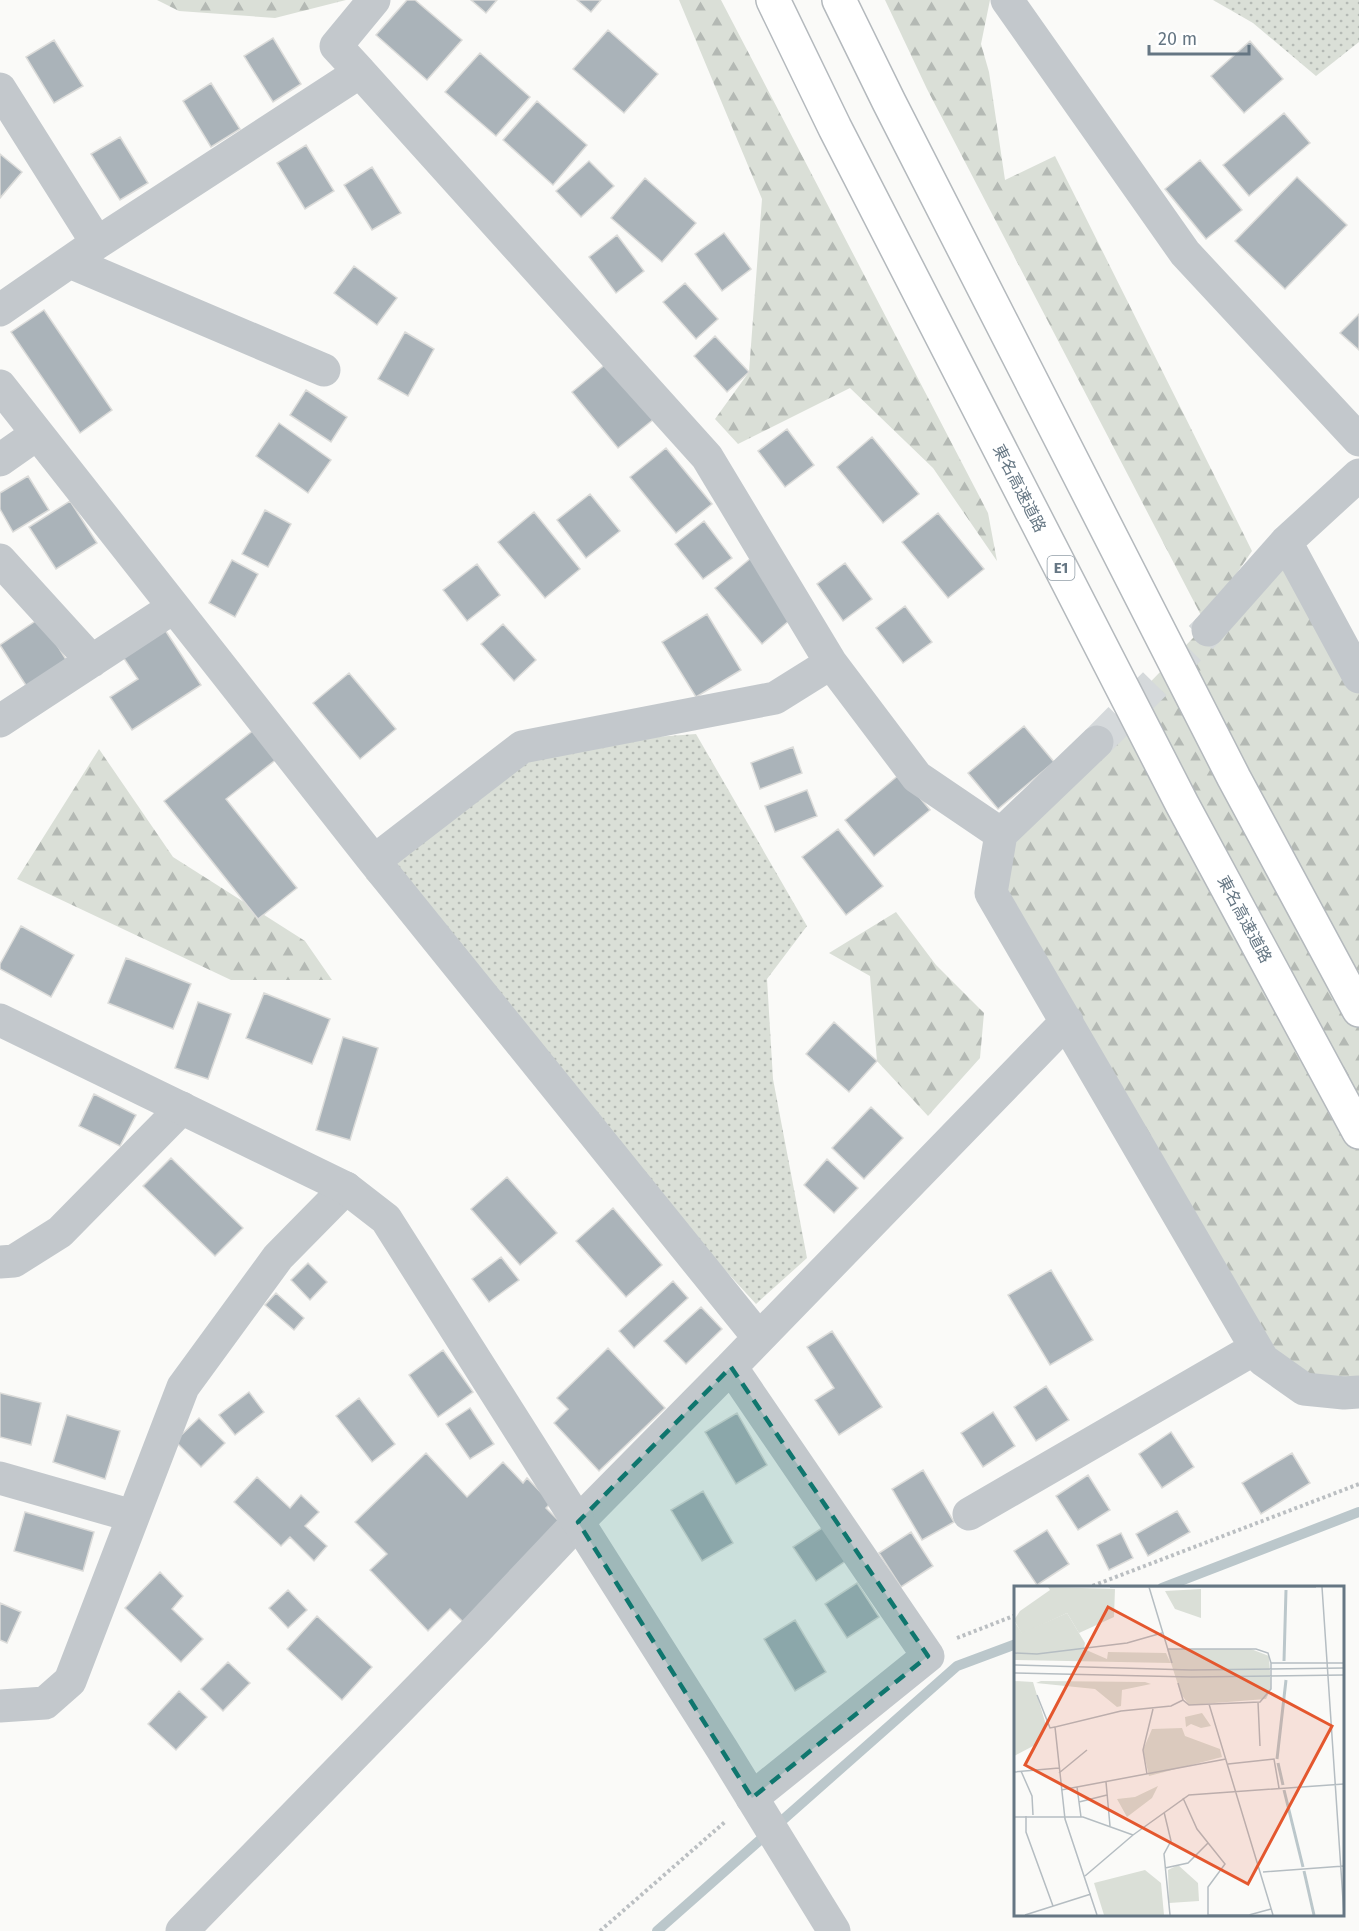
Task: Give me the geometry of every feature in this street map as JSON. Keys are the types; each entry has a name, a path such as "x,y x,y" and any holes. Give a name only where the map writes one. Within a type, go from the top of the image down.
{"highway":[{"name":"東名高速道路","path":"773,0 836,128 1182,804 1359,1132"},
{"path":"839,0 1234,778 1359,1010"}],"street":[{"path":"374,0 336,46 707,457 831,663 917,777 1001,834"},
{"path":"1007,0 1185,253 1359,440"},
{"path":"0,310 97,243 360,72"},
{"path":"0,89 97,243"},
{"path":"70,262 324,370"},
{"path":"0,387 374,861 759,1338"},
{"path":"0,460 37,434"},
{"path":"1208,630 1287,542 1359,475"},
{"path":"1287,542 1359,677"},
{"path":"0,560 92,661"},
{"path":"0,721 174,607"},
{"path":"374,861 522,747 775,698 831,663"},
{"path":"1097,742 1001,834 991,893 1263,1360 1304,1389 1344,1393 1359,1392"},
{"path":"0,1020 346,1188 386,1219 834,1931"},
{"path":"182,1931 1066,1021"},
{"path":"0,1262 14,1261 60,1232 182,1108"},
{"path":"0,1706 45,1702 69,1681 183,1387 278,1257 346,1188"},
{"path":"969,1514 1256,1348"},
{"path":"731,1367 928,1656 755,1803"},
{"path":"0,1478 134,1516"}],"path":[{"path":"1090,1586 1359,1484"},
{"path":"928,1656 961,1636 1014,1616"},
{"path":"600,1931 755,1803"}],"highlighted area":[{"path":"731,1367 928,1656 752,1798 578,1522"}],"green space":[{"path":"157,0 346,0 275,18 179,11"},
{"path":"679,0 721,0 988,513 997,561 933,468 850,388 738,444 715,419 749,372 762,199"},
{"path":"885,0 990,0 981,44 989,72 1005,180 1055,156 1252,551 1204,621 927,89"},
{"path":"1213,0 1359,0 1359,42 1316,76 1253,23"},
{"path":"1286,542 1359,678 1359,1389 1263,1360 991,893 1034,802"},
{"path":"696,734 807,926 767,979 773,1079 807,1258 756,1304 366,878 522,747"},
{"path":"99,749 173,857 305,941 332,980 231,980 17,879"},
{"path":"896,912 936,965 984,1013 980,1058 928,1116 877,1061 870,976 829,953"}],"building":[{"path":"407,0 415,0 462,40 427,80 376,35"},
{"path":"471,0 497,0 486,13"},
{"path":"577,0 601,0 591,12"},
{"path":"608,30 658,74 624,113 573,69"},
{"path":"273,38 301,84 273,102 244,56"},
{"path":"54,40 83,86 54,103 26,57"},
{"path":"1250,41 1283,79 1244,113 1211,76"},
{"path":"480,53 530,97 496,136 445,92"},
{"path":"211,83 240,129 211,147 183,101"},
{"path":"537,101 587,145 553,185 503,140"},
{"path":"1284,113 1310,143 1249,196 1223,165"},
{"path":"120,137 148,183 120,200 91,154"},
{"path":"306,145 334,191 305,209 277,163"},
{"path":"0,154 22,172 0,198"},
{"path":"1200,160 1242,210 1206,239 1165,189"},
{"path":"589,161 614,186 581,217 556,191"},
{"path":"372,167 401,213 372,230 344,185"},
{"path":"1297,177 1347,225 1285,289 1235,241"},
{"path":"645,178 696,223 662,262 611,218"},
{"path":"724,233 751,269 722,291 695,254"},
{"path":"617,235 644,271 616,293 589,257"},
{"path":"354,266 397,298 377,325 334,293"},
{"path":"685,283 718,319 696,339 663,302"},
{"path":"44,310 112,410 80,433 11,332"},
{"path":"1359,314 1359,350 1340,333"},
{"path":"405,332 434,349 408,396 378,379"},
{"path":"715,336 749,372 727,392 694,356"},
{"path":"607,363 654,419 618,448 572,392"},
{"path":"306,390 347,417 331,442 290,415"},
{"path":"279,423 331,460 308,493 256,456"},
{"path":"787,429 814,465 785,487 758,451"},
{"path":"872,437 919,494 883,523 837,467"},
{"path":"666,448 712,504 676,533 630,477"},
{"path":"28,476 49,510 13,532 0,509 0,493"},
{"path":"590,494 620,531 586,558 557,520"},
{"path":"70,501 97,543 56,569 29,527"},
{"path":"265,510 291,524 268,567 242,554"},
{"path":"534,512 580,569 545,598 498,542"},
{"path":"938,513 984,569 948,598 902,542"},
{"path":"704,521 732,558 703,579 675,544"},
{"path":"751,558 797,614 762,644 715,588"},
{"path":"232,560 258,574 235,617 209,603"},
{"path":"845,563 872,599 843,621 817,584"},
{"path":"477,564 500,595 467,621 443,590"},
{"path":"905,606 932,642 903,663 876,628"},
{"path":"707,614 741,670 696,697 662,642"},
{"path":"40,618 67,661 27,687 0,645"},
{"path":"503,624 536,660 514,681 481,644"},
{"path":"165,630 201,685 132,730 110,697 138,679 123,657"},
{"path":"349,673 396,729 360,759 313,703"},
{"path":"1024,726 1054,762 998,809 968,773"},
{"path":"255,729 278,758 226,799 297,888 258,919 164,801"},
{"path":"793,747 802,773 760,789 751,763"},
{"path":"900,774 930,810 874,856 845,820"},
{"path":"807,790 817,816 775,832 765,806"},
{"path":"838,829 883,886 846,915 802,857"},
{"path":"21,926 74,955 51,997 0,969 0,964"},
{"path":"126,958 191,984 173,1029 108,1003"},
{"path":"264,993 330,1019 312,1064 246,1038"},
{"path":"198,1002 231,1014 208,1079 175,1068"},
{"path":"834,1022 877,1061 849,1092 806,1054"},
{"path":"343,1037 378,1048 350,1140 316,1130"},
{"path":"94,1094 136,1115 120,1146 79,1126"},
{"path":"871,1107 903,1138 864,1179 832,1148"},
{"path":"171,1158 243,1228 215,1256 143,1186"},
{"path":"827,1159 858,1188 834,1213 804,1185"},
{"path":"507,1177 557,1233 520,1265 471,1209"},
{"path":"613,1208 662,1265 626,1297 576,1241"},
{"path":"501,1257 519,1280 489,1302 472,1279"},
{"path":"308,1263 327,1282 310,1300 291,1280"},
{"path":"1051,1270 1093,1340 1050,1365 1008,1295"},
{"path":"673,1281 688,1298 634,1348 619,1331"},
{"path":"276,1293 304,1318 294,1330 265,1305"},
{"path":"701,1307 722,1329 686,1364 664,1341"},
{"path":"832,1331 882,1407 839,1435 815,1400 834,1388 807,1347"},
{"path":"608,1348 665,1408 599,1471 554,1423 568,1409 557,1398"},
{"path":"443,1350 473,1392 438,1417 409,1375"},
{"path":"1046,1386 1069,1420 1036,1441 1014,1407"},
{"path":"249,1392 264,1412 235,1435 219,1415"},
{"path":"0,1393 41,1403 31,1445 0,1437"},
{"path":"359,1398 395,1444 372,1462 336,1416"},
{"path":"470,1408 494,1444 470,1459 446,1424"},
{"path":"993,1412 1015,1446 983,1467 961,1433"},
{"path":"737,1413 767,1465 736,1484 705,1432"},
{"path":"67,1415 120,1431 105,1479 53,1462"},
{"path":"199,1418 225,1443 201,1467 175,1441"},
{"path":"1171,1432 1194,1467 1162,1488 1139,1454"},
{"path":"426,1453 467,1497 503,1462 523,1483 527,1478 551,1503 546,1508 565,1527 465,1624 450,1609 428,1631 370,1570 387,1554 355,1522"},
{"path":"1292,1453 1310,1483 1261,1514 1242,1483"},
{"path":"923,1470 954,1522 922,1540 892,1489"},
{"path":"1088,1475 1110,1510 1078,1530 1056,1496"},
{"path":"257,1477 290,1508 301,1495 319,1512 305,1526 327,1546 314,1561 290,1537 281,1546 234,1502"},
{"path":"703,1491 733,1543 702,1561 671,1510"},
{"path":"1177,1511 1190,1532 1148,1556 1136,1534"},
{"path":"25,1512 94,1532 83,1571 14,1551"},
{"path":"825,1526 847,1560 816,1581 793,1547"},
{"path":"1047,1530 1069,1564 1037,1585 1014,1551"},
{"path":"911,1532 933,1566 901,1587 879,1553"},
{"path":"1121,1533 1133,1558 1109,1570 1097,1545"},
{"path":"160,1572 183,1596 172,1609 203,1639 181,1662 125,1608"},
{"path":"857,1583 879,1617 847,1638 825,1604"},
{"path":"288,1590 307,1610 288,1628 269,1608"},
{"path":"0,1603 21,1612 7,1643 0,1640"},
{"path":"317,1616 372,1667 342,1700 287,1649"},
{"path":"795,1620 826,1672 795,1691 764,1639"},
{"path":"228,1662 250,1683 223,1711 201,1689"},
{"path":"179,1691 207,1717 176,1750 148,1724"}],"waterway":[{"path":"1167,1586 1359,1512"},
{"path":"657,1931 957,1666 1014,1645"}],"tunnel":[{"path":"1097,742 1208,630"}]}
